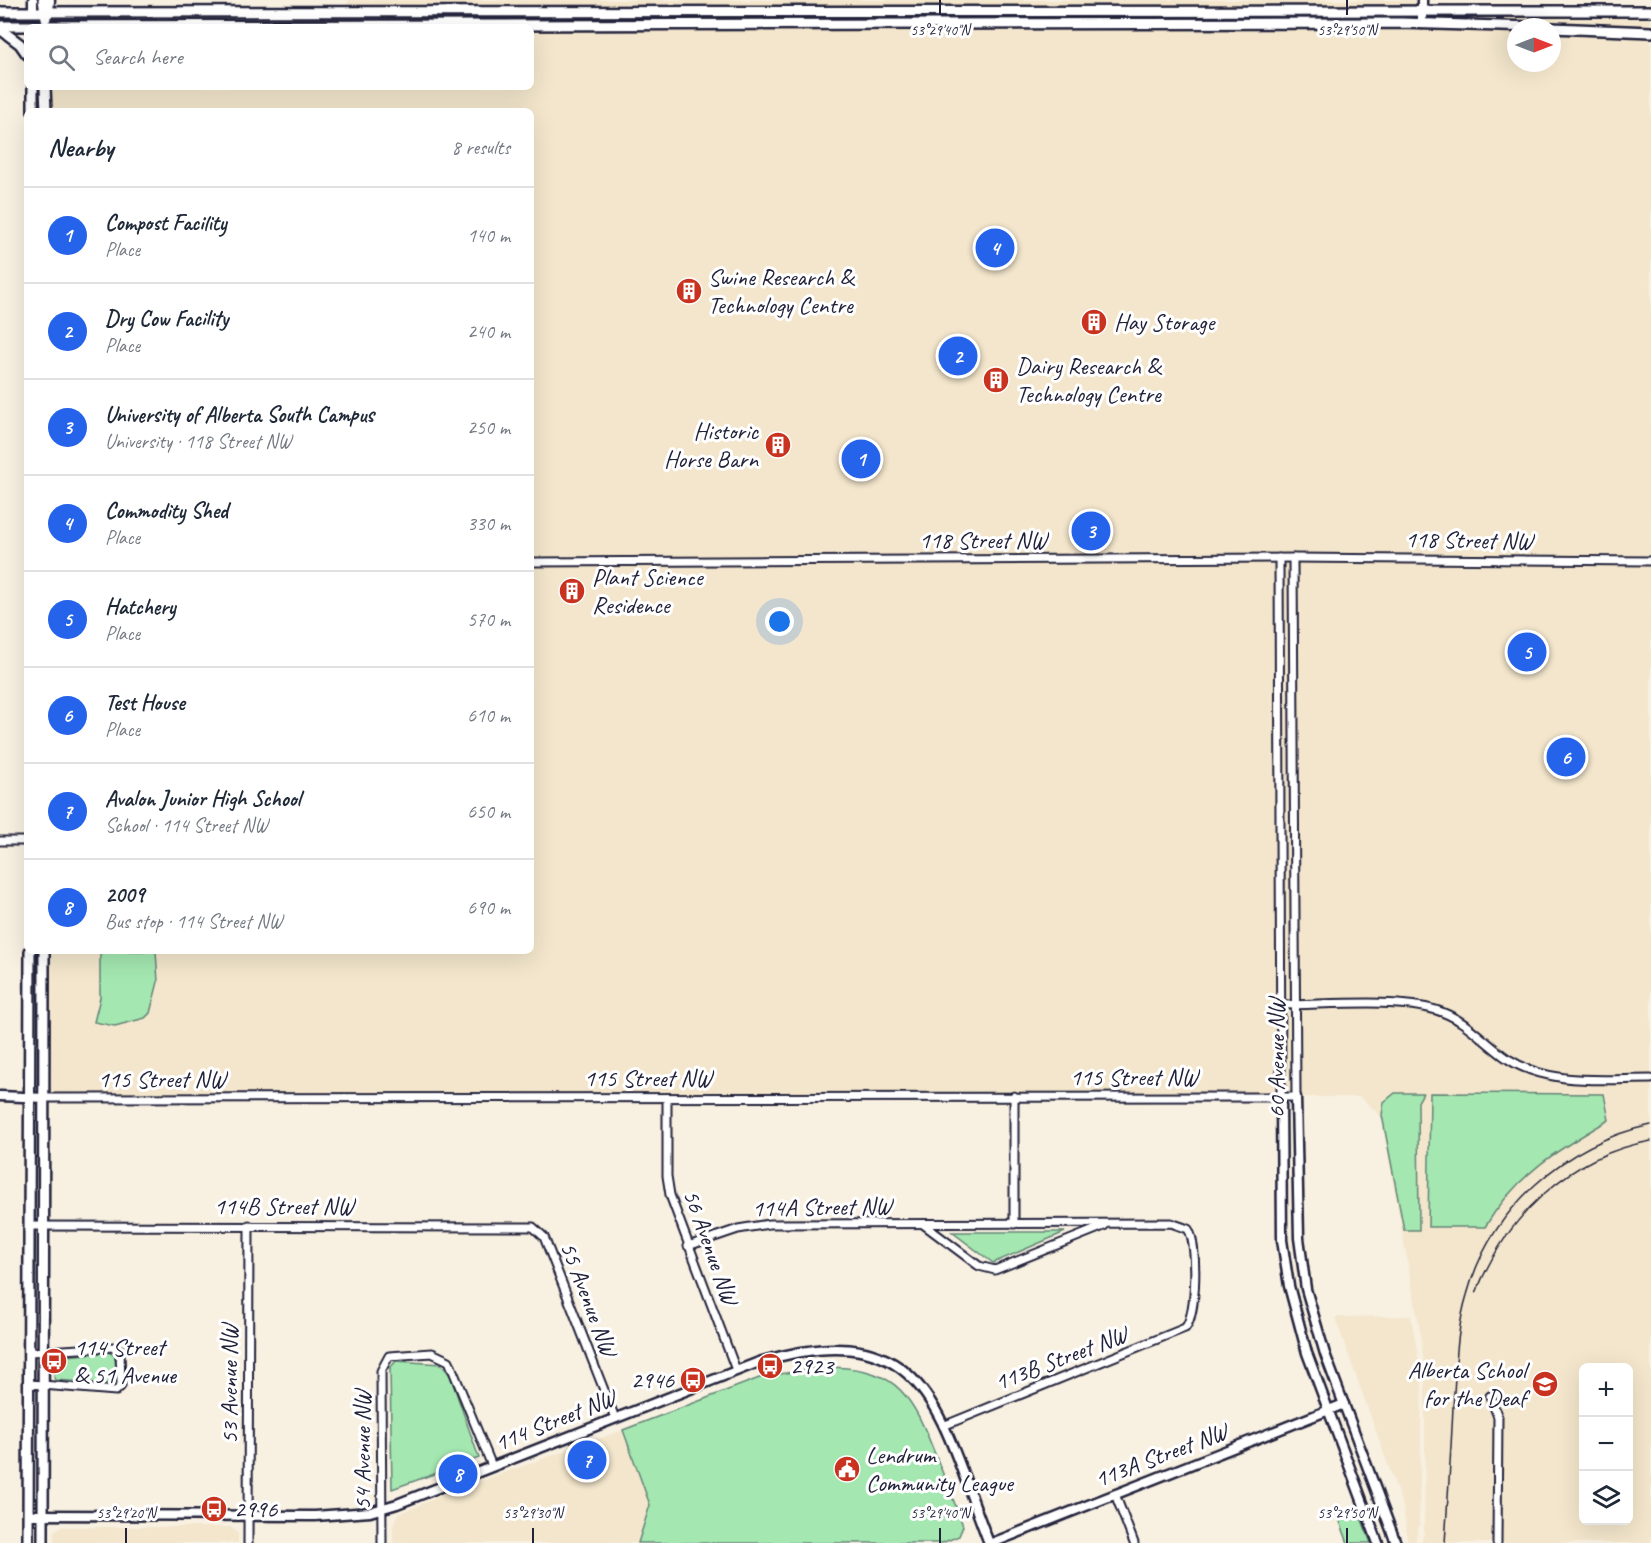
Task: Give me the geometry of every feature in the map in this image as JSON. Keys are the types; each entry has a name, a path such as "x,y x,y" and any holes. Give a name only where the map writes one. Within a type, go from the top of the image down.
{"main road":[{"path":"43,0 49,24"},
{"path":"0,12 1422,5 1651,11"},
{"path":"33,12 34,24"},
{"path":"33,12 39,24"},
{"path":"534,26 1422,24 1507,26"},
{"path":"0,27 24,27"},
{"path":"0,27 24,50"},
{"path":"1561,28 1651,32"},
{"path":"33,90 33,108"},
{"path":"48,90 48,108"},
{"path":"28,1543 30,954"},
{"path":"43,1543 46,1226 44,954"}],"street":[{"path":"33,0 33,12"},
{"path":"47,13 50,0"},
{"path":"1422,5 1422,24"},
{"name":"118 Street NW","path":"534,562 1279,558 1651,561"},
{"name":"60 Avenue NW","path":"1279,558 1281,1213 1285,1263 1299,1327 1378,1543"},
{"name":"60 Avenue NW","path":"1293,558 1297,1198 1302,1265 1313,1319 1396,1543"},
{"path":"0,840 24,841"},
{"path":"1281,1005 1406,1005 1428,1008 1456,1019 1508,1059 1542,1074 1567,1078 1651,1079"},
{"name":"115 Street NW","path":"0,1096 45,1098 1296,1097"},
{"path":"1014,1096 1014,1224"},
{"name":"56 Avenue NW","path":"667,1098 668,1187 688,1246 736,1370"},
{"name":"114A Street NW","path":"688,1246 738,1229 769,1224 1179,1224 1188,1229 1194,1246 1193,1307 1190,1323"},
{"name":"114A Street NW","path":"923,1224 979,1266 995,1270 1109,1224"},
{"name":"53 Avenue NW","path":"248,1543 249,1225"},
{"name":"114B Street NW","path":"30,1226 528,1226 537,1229"},
{"name":"55 Avenue NW","path":"537,1229 544,1237 615,1418"},
{"name":"113B Street NW","path":"943,1426 1162,1340 1181,1332 1190,1323"},
{"path":"30,1352 117,1347 121,1356 121,1386 116,1391 30,1384"},
{"name":"114 Street NW","path":"29,1515 331,1515 381,1508 774,1357 813,1351 846,1350 878,1356 900,1366 929,1395 991,1543"},
{"name":"54 Avenue NW","path":"382,1543 381,1371 386,1359 396,1353 432,1353 446,1358 455,1371 492,1466"},
{"path":"1490,1396 1498,1417 1497,1543"},
{"name":"113A Street NW","path":"991,1543 1344,1404"},
{"path":"1115,1494 1134,1543"}],"shaded area":[{"path":"348,0 1422,0 1423,17 1651,18 1651,1543 1421,1543 1424,1533 1425,1376 1420,1331 1381,1116 1360,1097 38,1097 37,954 534,954 534,108 41,108 41,90 534,90 534,24 41,24 41,20 346,18"},
{"path":"1411,1316 1422,1380 1419,1526 1415,1543 1408,1543 1403,1507 1335,1317"},
{"path":"623,1430 650,1505 638,1543 393,1543 393,1527 398,1514 456,1490"},
{"path":"61,1527 231,1527 238,1534 238,1543 54,1543 54,1531"}],"green space":[{"path":"100,954 156,954 158,982 150,1013 145,1018 115,1026 94,1022 100,998"},
{"path":"1395,1093 1423,1093 1418,1102 1419,1230 1404,1230 1382,1115 1384,1102"},
{"path":"1430,1093 1604,1094 1609,1120 1555,1153 1540,1165 1511,1192 1485,1227 1428,1227"},
{"path":"952,1232 1065,1232 993,1263"},
{"path":"108,1352 114,1355 116,1366 115,1378 111,1384 55,1380 56,1357"},
{"path":"396,1361 441,1364 450,1375 479,1458 392,1489 390,1368"},
{"path":"823,1367 866,1371 895,1385 906,1396 924,1428 956,1507 963,1526 959,1536 942,1543 638,1543 650,1505 623,1430 762,1377"},
{"path":"1356,1505 1371,1543 1348,1543 1339,1519"}],"tram line":[{"path":"1445,1543 1459,1336 1463,1309 1478,1264 1493,1235 1535,1184 1561,1164 1589,1147 1619,1134 1651,1125"},
{"path":"1476,1293 1504,1239 1544,1194 1568,1175 1593,1160 1621,1148 1651,1141"}],"place":[{"name":"Commodity Shed","path":"995,248"},
{"name":"Swine Research & Technology Centre","path":"689,291"},
{"name":"Hay Storage","path":"1094,322"},
{"name":"Dry Cow Facility","path":"958,356"},
{"name":"Dairy Research & Technology Centre","path":"996,380"},
{"name":"Historic Horse Barn","path":"778,445"},
{"name":"Compost Facility","path":"861,459"},
{"name":"University of Alberta South Campus","path":"1091,531"},
{"name":"Plant Science Residence","path":"572,591"},
{"name":"Hatchery","path":"1527,652"},
{"name":"Test House","path":"1566,757"},
{"name":"114 Street & 51 Avenue","path":"54,1361"},
{"name":"2923","path":"770,1366"},
{"name":"2946","path":"693,1380"},
{"name":"Alberta School for the Deaf","path":"1545,1384"},
{"name":"Avalon Junior High School","path":"587,1460"},
{"name":"Lendrum Community League","path":"847,1469"},
{"name":"2009","path":"458,1474"},
{"name":"2996","path":"214,1509"}]}
